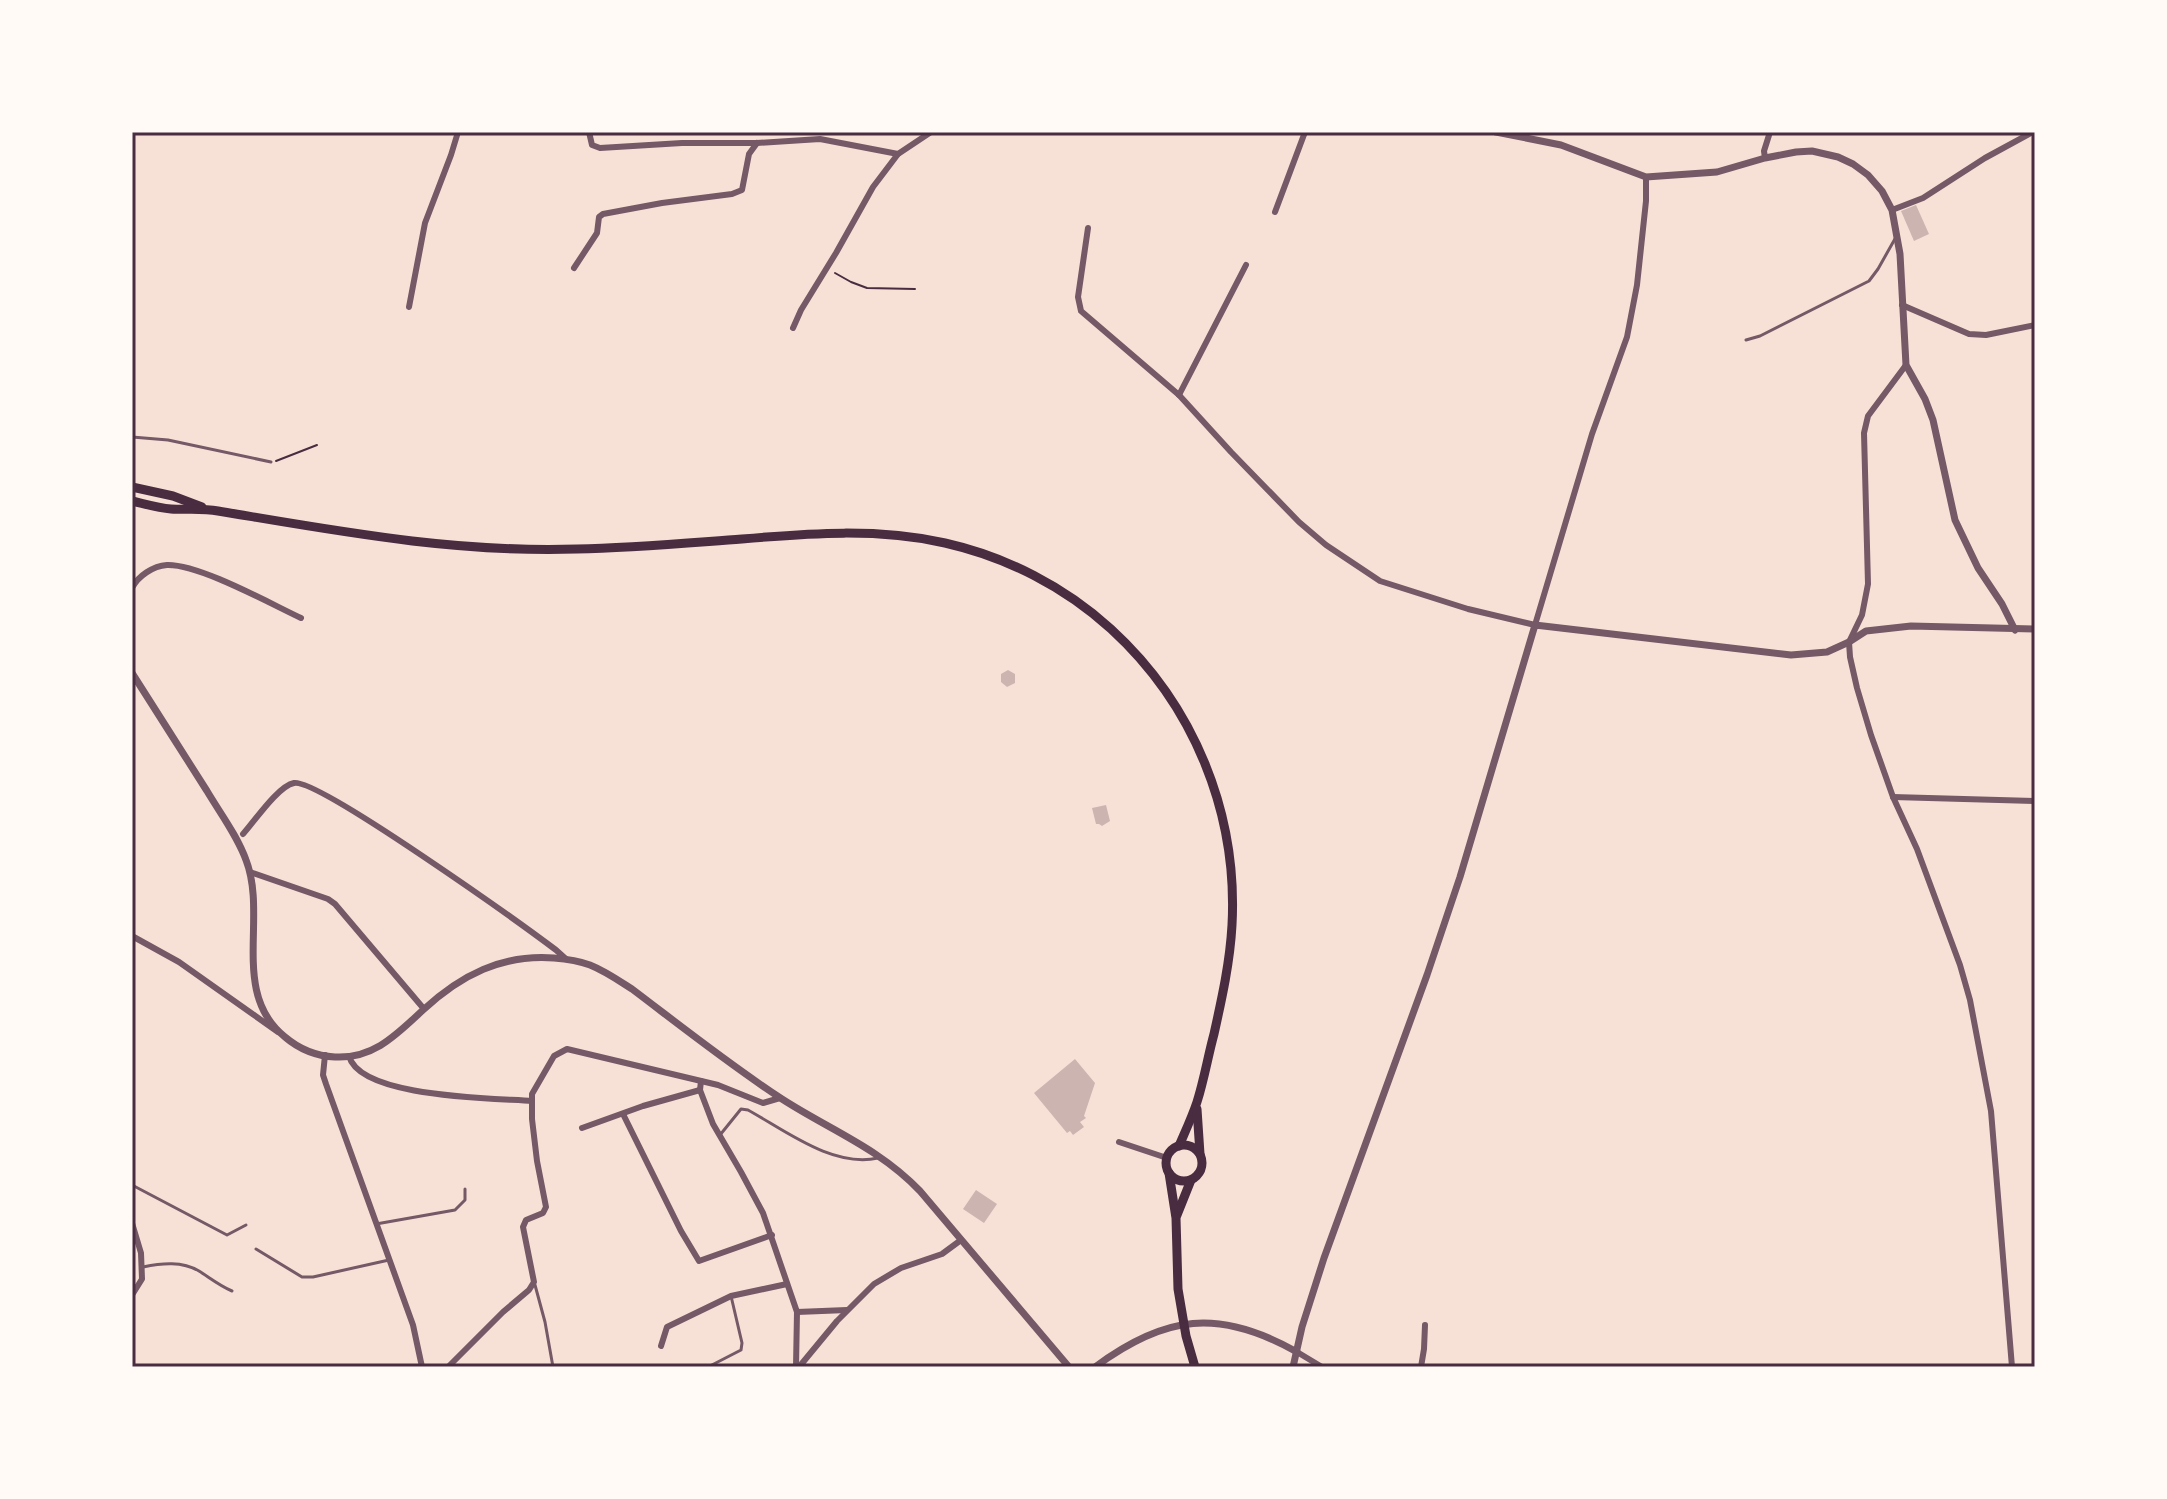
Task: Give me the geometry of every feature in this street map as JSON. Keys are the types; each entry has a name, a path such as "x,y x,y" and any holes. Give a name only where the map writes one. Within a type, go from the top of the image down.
{"main road":[{"path":"132,487 173,496 211,510"},
{"path":"132,501 169,509 211,510 418,543 501,549 614,548 819,534 890,535 937,541 971,550 1052,585 1100,619 1151,671 1192,734 1217,797 1224,825 1231,869 1232,929 1222,997 1197,1101 1179,1146"},
{"path":"1169,1173 1179,1181 1191,1180 1198,1176 1202,1168 1197,1101"},
{"path":"1195,1367 1178,1289 1176,1218 1167,1158 1179,1146 1190,1146 1200,1154"},
{"path":"1176,1218 1191,1180"}],"street":[{"path":"409,307 425,223 458,132"},
{"path":"589,132 592,145 600,148 820,139 898,154"},
{"path":"793,328 863,202 898,154 931,132"},
{"path":"1275,212 1305,132"},
{"path":"1496,132 1561,145 1646,177 1717,172 1765,158 1812,151 1838,157 1868,175 1882,191 1892,210 1898,234 1906,365 1933,420 1960,534 2015,630"},
{"path":"1765,158 1770,132"},
{"path":"1892,210 1923,198 1985,158 2033,132"},
{"path":"574,268 597,233 599,217 603,214 742,190 747,160 757,143"},
{"path":"1293,1367 1302,1327 1331,1236 1458,884 1592,434 1627,337 1637,285 1646,177"},
{"path":"1088,228 1078,297 1081,311 1179,395 1299,522 1326,545 1380,581 1468,609 1535,625 1791,655 1827,652 1866,631 1911,626 2035,629"},
{"path":"1179,395 1246,265"},
{"path":"1902,305 1969,334 1986,335 2035,325"},
{"path":"1906,365 1868,416 1864,433 1868,584 1862,615 1849,642 1850,657 1857,688 1893,797 1917,849 1970,1000 1992,1125 2012,1367"},
{"path":"132,588 136,579 166,565 194,570 301,618"},
{"path":"132,673 240,846 250,872 255,986 266,1016 281,1034"},
{"path":"243,834 280,791 288,786 298,783 318,790 486,899 566,959"},
{"path":"1893,797 2035,801"},
{"path":"250,872 335,904 424,1009"},
{"path":"132,936 179,962 295,1045 325,1055 359,1055 380,1046 457,982 504,961 566,959 587,964 610,975 780,1098 882,1157 914,1185 1069,1367"},
{"path":"448,1367 534,1282 523,1227 526,1220 543,1213 546,1207 537,1161 532,1094 554,1056 567,1049 718,1085 763,1103 780,1098"},
{"path":"325,1055 323,1075 413,1325 422,1367"},
{"path":"349,1056 357,1071 399,1088 532,1101"},
{"path":"701,1081 700,1090 709,1116 756,1199 772,1235 797,1312 798,1367"},
{"path":"582,1128 700,1090"},
{"path":"623,1114 681,1233 699,1261 772,1235"},
{"path":"1119,1142 1167,1158"},
{"path":"132,1223 141,1253 142,1279 132,1295"},
{"path":"798,1367 847,1310 881,1278 942,1254 961,1240"},
{"path":"661,1346 665,1331 672,1324 731,1296 787,1284"},
{"path":"797,1312 847,1310"},
{"path":"1095,1367 1141,1337 1172,1326 1196,1323 1239,1327 1272,1338 1322,1367"},
{"path":"1421,1367 1425,1325"}],"lane":[{"path":"1746,340 1760,336 1869,281 1898,234"},
{"path":"132,437 168,440 271,462"},
{"path":"720,1135 741,1109 830,1155 868,1160 882,1157"},
{"path":"132,1185 227,1235 246,1225"},
{"path":"376,1224 455,1210 465,1200 465,1189"},
{"path":"256,1249 302,1277 389,1260"},
{"path":"141,1268 162,1263 184,1265 232,1291"},
{"path":"534,1282 553,1367"},
{"path":"708,1367 741,1350 731,1296"}],"path":[{"path":"827,268 867,288 915,289"},
{"path":"271,462 317,445"}],"building":[{"path":"1916,205 1929,234 1914,241 1901,211"},
{"path":"1008,670 1015,674 1015,683 1007,687 1001,682 1001,674"},
{"path":"1106,805 1110,821 1102,826 1096,824 1092,808"},
{"path":"1075,1059 1095,1083 1084,1116 1086,1118 1080,1122 1084,1127 1073,1135 1070,1131 1067,1133 1034,1093"},
{"path":"976,1190 997,1204 984,1223 963,1209"}]}
